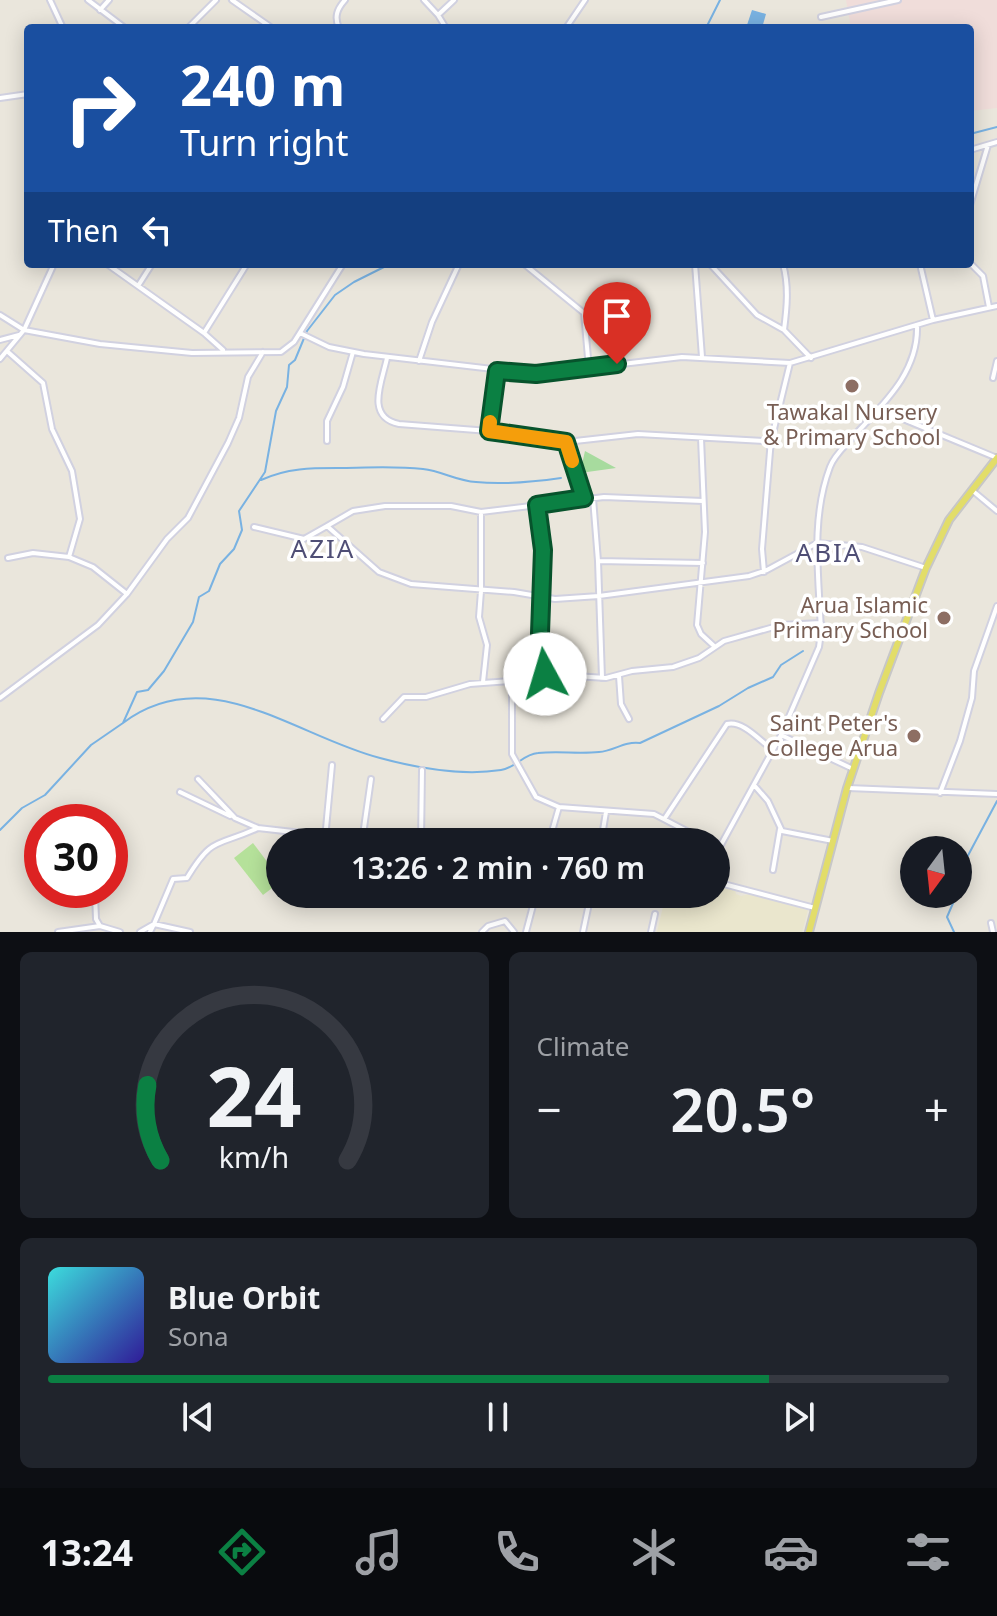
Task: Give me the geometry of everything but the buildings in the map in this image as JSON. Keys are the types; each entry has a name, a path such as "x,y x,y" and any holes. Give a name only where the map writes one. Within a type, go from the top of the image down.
{"main road":[{"path":"809,932 853,769 926,568 949,520 997,458"}],"street":[{"path":"50,0 61,24"},
{"path":"88,0 119,24"},
{"path":"100,10 109,0"},
{"path":"192,24 216,0"},
{"path":"232,0 266,24"},
{"path":"337,24 337,13 345,0"},
{"path":"424,0 444,24"},
{"path":"438,15 454,0"},
{"path":"569,24 585,0"},
{"path":"821,17 898,0"},
{"path":"0,100 24,95"},
{"path":"974,149 997,142"},
{"path":"974,192 988,145"},
{"path":"974,267 983,276 989,307"},
{"path":"0,359 23,332 52,268"},
{"path":"113,268 204,333 225,352"},
{"path":"138,286 149,268"},
{"path":"204,333 245,268"},
{"path":"0,340 23,332 124,347 192,353 281,352 294,342 341,268"},
{"path":"419,362 432,322 457,268"},
{"path":"529,268 584,313 589,369"},
{"path":"695,268 702,357"},
{"path":"714,268 757,315 784,330 811,358"},
{"path":"784,268 788,306 784,330"},
{"path":"921,268 933,320"},
{"path":"300,333 329,347 387,358 536,374 702,357 790,363 933,320 997,306"},
{"path":"0,315 23,332"},
{"path":"728,828 781,735 817,653 821,623 817,543 822,498 830,465 910,368 917,347 917,325"},
{"path":"8,352 43,383 52,429 72,471 80,519 69,557"},
{"path":"0,698 93,629 127,594 167,539 188,518 228,443 239,418 248,377 263,352"},
{"path":"327,441 327,421 343,387 353,352"},
{"path":"387,358 377,404 387,421 399,424 489,431 566,442 638,434 763,441 771,438"},
{"path":"993,378 997,361"},
{"path":"764,572 762,549 771,438 790,363"},
{"path":"489,431 497,371"},
{"path":"879,409 997,458"},
{"path":"701,438 703,563 697,625 701,634 714,646"},
{"path":"566,442 584,498"},
{"path":"971,489 997,511"},
{"path":"254,527 304,539 353,511 366,508 451,506 481,512 616,496 703,501"},
{"path":"593,498 602,678"},
{"path":"537,505 543,550 540,633 545,674"},
{"path":"481,512 479,617 487,645 483,682"},
{"path":"327,526 387,577 411,584 514,592 541,598 599,596 701,584 764,572 817,543 862,547 926,568"},
{"path":"8,558 33,553 69,557 93,567 127,594"},
{"path":"598,561 703,563"},
{"path":"940,793 960,741 972,698 974,671 997,606"},
{"path":"383,719 404,697 426,697 483,682 512,681 545,674 602,678 673,667 699,658 714,646 772,627 821,623"},
{"path":"619,676 621,704 629,719"},
{"path":"512,681 514,760 536,797 559,807 649,813 683,828"},
{"path":"665,818 727,724 741,725 773,750"},
{"path":"781,735 853,769"},
{"path":"326,828 332,765"},
{"path":"421,828 422,770"},
{"path":"198,779 233,817"},
{"path":"364,828 371,779"},
{"path":"754,785 768,801 780,829 773,870"},
{"path":"847,788 997,794"},
{"path":"180,792 214,811 266,830"},
{"path":"553,828 559,807"},
{"path":"603,828 606,812"},
{"path":"150,932 173,879 187,878 202,854 214,844 258,828"},
{"path":"780,829 833,841"},
{"path":"730,886 815,908"},
{"path":"96,908 100,926"},
{"path":"526,932 532,908"},
{"path":"583,932 588,908"},
{"path":"651,932 655,914"},
{"path":"482,932 488,926 505,921 514,932"},
{"path":"991,923 993,932"},
{"path":"140,932 154,924 190,932"},
{"path":"58,932 100,926 120,932"}],"shaded area":[{"path":"846,0 997,0 997,108 974,111 974,24 850,24"},
{"path":"730,889 741,896 749,894 808,910 802,932 657,932 663,908 730,908"}],"green space":[{"path":"585,451 616,468 580,473"},
{"path":"253,843 266,860 266,893 263,895 234,858"}],"water":[{"path":"752,10 766,14 763,24 747,24"}],"waterway":[{"path":"708,24 720,0"},
{"path":"974,133 997,127"},
{"path":"0,830 22,808 45,795 91,745 123,723 137,692 148,690 164,671 193,622 199,597 209,591 220,564 234,549 242,530 239,511 265,472 276,411 287,387 289,365 295,360 307,331 335,295 382,268"},
{"path":"261,480 302,469 384,467 423,469 462,480 487,483 561,478"},
{"path":"123,723 155,705 187,699 220,700 252,709 380,758 440,770 486,772 506,769 533,754 599,752 640,743 773,677 781,665 803,651"},
{"path":"972,848 997,801"},
{"path":"951,908 947,917 954,932"}],"slow traffic":[{"path":"490,422 489,431 566,442 572,461"}],"place":[{"name":"Tawakal Nursery & Primary School","path":"852,386"},
{"name":"Arua Islamic Primary School","path":"944,618"},
{"name":"Saint Peter's College Arua","path":"914,736"}],"district":[{"name":"AZIA","path":"323,549"},
{"name":"ABIA","path":"829,553"}],"route":[{"path":"545,674 540,633 543,550 537,505 584,498 566,442 489,431 497,371 536,374 617,364"}]}
